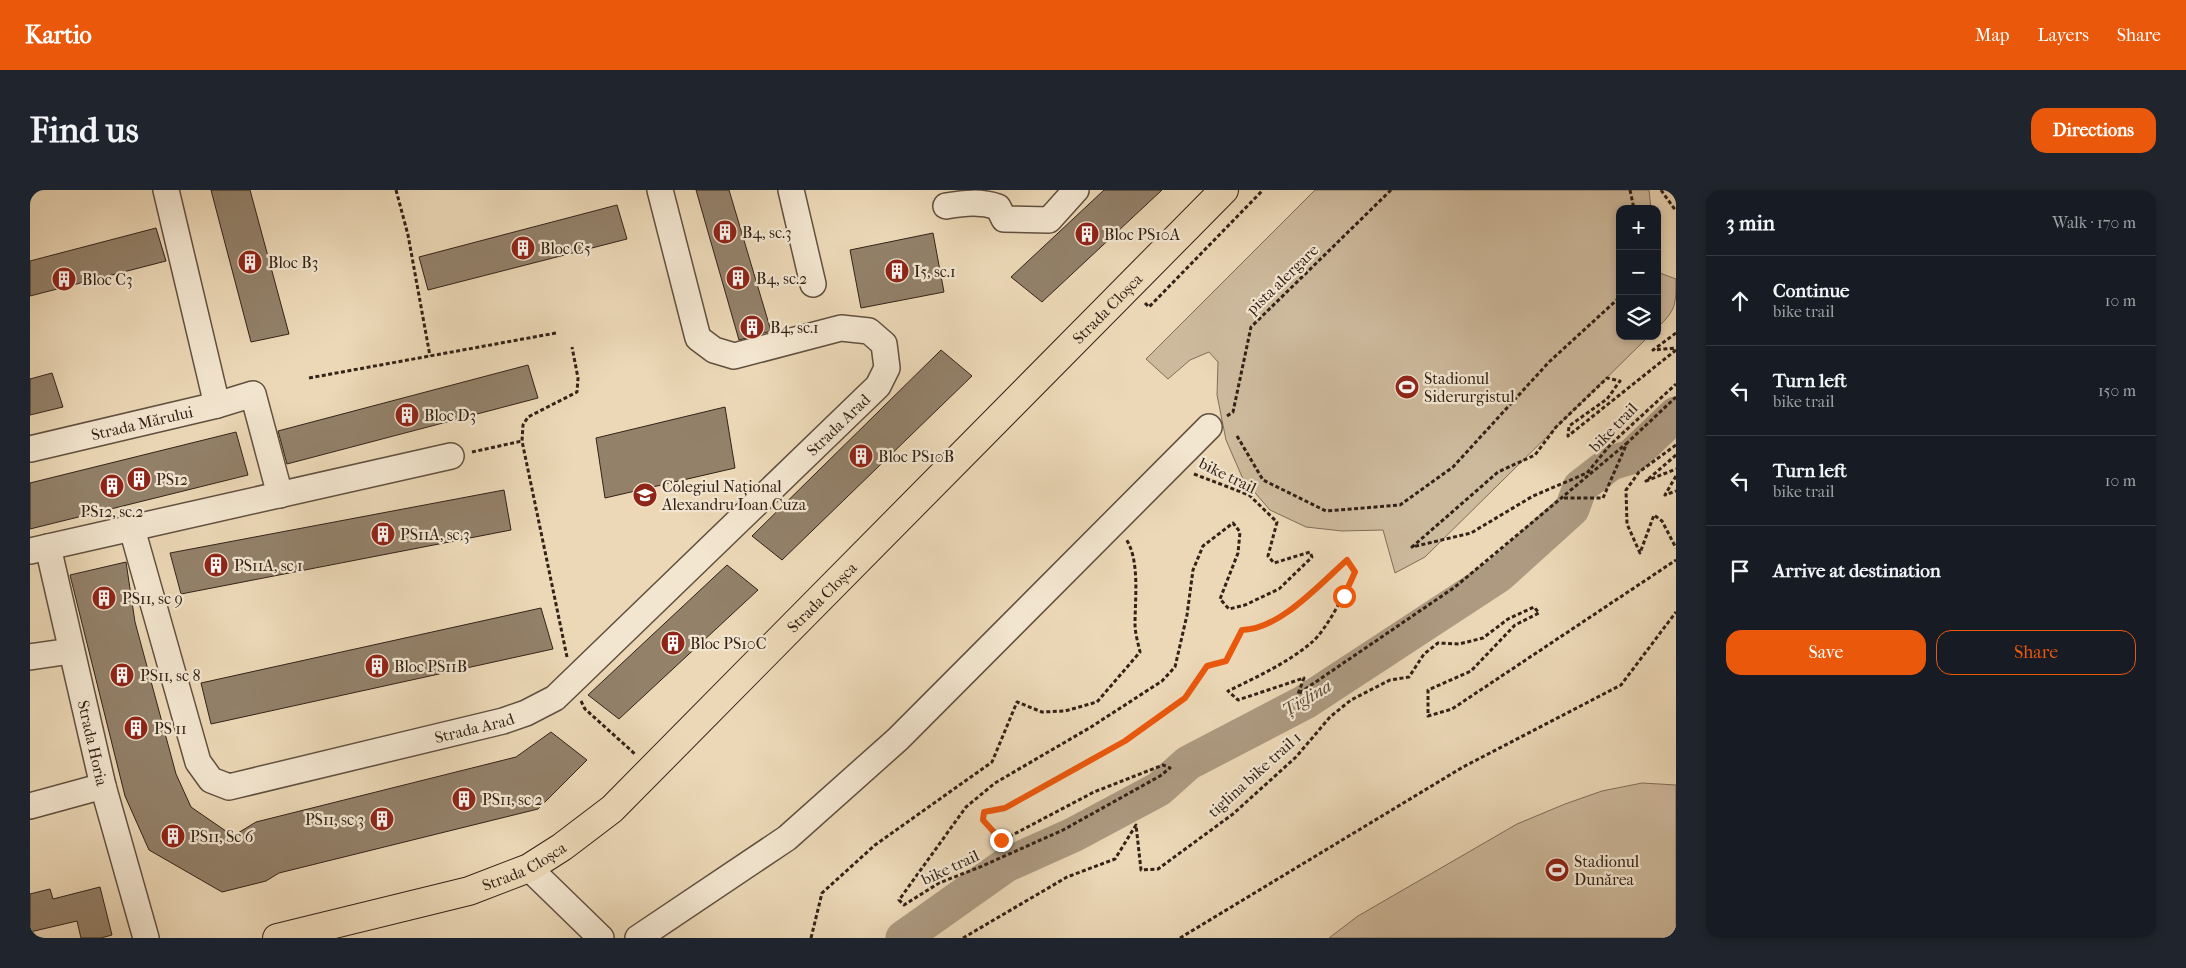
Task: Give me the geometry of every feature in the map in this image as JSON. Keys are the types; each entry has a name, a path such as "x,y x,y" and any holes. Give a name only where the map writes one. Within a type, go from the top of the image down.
{"main road":[{"name":"Strada Cloșca","path":"277,938 470,891 529,868 562,847 612,809 1224,190"}],"street":[{"path":"166,190 217,405"},
{"name":"Strada Arad","path":"132,529 198,762 210,780 229,787 503,721 526,713 554,698 878,386 887,368 884,344 869,331 841,328 734,356 714,350 698,338 660,190"},
{"path":"791,190 813,284"},
{"path":"946,206 968,202 985,203 998,207 1004,219 1049,220 1076,190"},
{"name":"Strada Mărului","path":"30,449 217,405 253,394 280,495"},
{"path":"638,938 795,832 898,739 1209,427"},
{"path":"39,549 451,456"},
{"name":"Strada Horia","path":"39,549 71,651 103,786 146,938"},
{"path":"30,658 71,651"},
{"path":"30,806 103,786"},
{"path":"529,868 601,938"}],"path":[{"path":"396,190 408,235 430,356"},
{"path":"1129,286 1149,307 1263,190"},
{"name":"pista alergare","path":"1209,427 1233,412 1251,327 1391,190"},
{"path":"1630,190 1633,205"},
{"path":"1661,190 1676,211"},
{"path":"1237,436 1263,480 1326,511 1400,505 1453,466 1549,362 1616,301"},
{"path":"309,378 556,333"},
{"name":"bike trail","path":"1676,333 1653,350 1676,349"},
{"path":"572,347 578,378 577,392 544,411 528,417 523,426 522,441 572,682 585,709 652,769"},
{"name":"bike trail","path":"1676,349 1568,436 1569,426 1607,399 1620,381 1607,378 1556,428 1535,454 1498,472 1412,547 1471,533 1533,496 1587,472 1611,444 1676,384"},
{"name":"bike trail","path":"1190,471 1196,476 1249,496 1277,522 1268,556 1274,563 1310,552 1312,557 1279,589 1245,605 1229,609 1220,599 1238,553 1240,532 1233,523 1203,546 1193,570 1187,615 1175,667 1162,681 1091,727 995,783 966,807 899,900 904,905 939,882 980,867 1063,830 1160,776 1170,768 1163,765 1094,792 1001,840 983,820 984,812 1005,808 1125,741 1185,698 1207,666 1226,661 1242,630 1256,630 1295,607 1347,560 1355,572 1344,596 1313,642 1278,666 1228,691 1238,700 1304,678 1298,694 1455,587 1563,498 1603,498 1627,443 1676,397"},
{"path":"451,456 522,441"},
{"path":"1563,498 1577,483 1627,443"},
{"path":"1676,446 1638,472 1626,490 1627,524 1640,553 1654,515 1662,521 1676,548"},
{"path":"1676,456 1646,481 1676,469"},
{"path":"1676,476 1665,495 1676,491"},
{"path":"811,938 822,893 875,845 992,762 1017,702 1042,712 1065,711 1097,702 1140,652 1135,627 1136,589 1132,548 1121,533"},
{"name":"tiglina bike trail 1","path":"963,938 1066,877 1116,859 1136,825 1141,870 1158,869 1233,814 1296,757 1330,717 1351,700 1390,680 1409,677 1424,654 1438,643 1459,644 1483,638 1508,619 1534,607 1538,613 1515,625 1470,671 1428,690 1428,716 1452,710 1676,560"},
{"path":"1180,938 1464,767 1621,685 1676,612"}],"shaded area":[{"name":"Stadionul Siderurgistul","path":"1315,190 1649,190 1651,205 1616,205 1616,340 1645,340 1425,557 1395,573 1383,530 1342,531 1306,527 1270,510 1243,479 1226,440 1217,395 1218,362 1209,352 1190,360 1168,379 1146,359"},
{"path":"1661,273 1676,279 1674,306 1661,324"},
{"name":"Stadionul Dunărea","path":"1642,783 1676,785 1676,938 1329,938 1358,916 1517,824 1602,791"}],"building":[{"name":"Bloc B3","path":"211,190 250,190 289,334 251,342"},
{"path":"696,190 729,190 771,331 739,340"},
{"name":"Bloc PS10A","path":"1104,190 1162,190 1042,302 1011,277"},
{"name":"Bloc C5","path":"617,205 627,239 428,290 419,257"},
{"name":"Bloc C3","path":"156,228 166,261 30,296 30,261"},
{"name":"I5, sc.1","path":"933,233 944,292 861,308 850,250"},
{"name":"Bloc PS10B","path":"941,350 972,376 782,560 752,536"},
{"name":"Bloc D3","path":"528,365 538,398 287,464 278,431"},
{"path":"52,373 63,407 30,415 30,379"},
{"name":"Colegiul Național Alexandru Ioan Cuza","path":"725,407 735,468 605,498 596,438"},
{"name":"PS12","path":"236,432 248,475 30,529 30,483"},
{"path":"504,490 511,530 181,594 170,553"},
{"name":"PS 11","path":"126,562 135,622 176,774 191,807 233,836 256,822 516,757 551,732 587,760 538,809 279,873 266,881 222,892 149,850 125,796 70,575"},
{"name":"Bloc PS10C","path":"727,565 758,590 619,719 588,695"},
{"name":"Bloc PS11B","path":"541,608 553,649 211,724 201,683"},
{"path":"100,887 112,935 101,938 81,938 77,921 30,932 30,894 50,889 53,899"}],"waterway":[{"name":"Țiglina","path":"903,938 1006,865 1073,835 1159,789 1188,763 1305,702 1499,575 1572,509 1580,487 1611,463 1631,457 1676,414"}],"place":[{"name":"B4, sc.3","path":"725,232"},
{"name":"Bloc PS10A","path":"1087,234"},
{"name":"Bloc C5","path":"523,248"},
{"name":"Bloc B3","path":"250,262"},
{"name":"I5, sc.1","path":"897,271"},
{"name":"B4, sc.2","path":"738,278"},
{"name":"Bloc C3","path":"64,279"},
{"name":"B4, sc.1","path":"752,327"},
{"name":"Stadionul Siderurgistul","path":"1407,387"},
{"name":"Bloc D3","path":"407,415"},
{"name":"Bloc PS10B","path":"861,456"},
{"name":"PS12","path":"139,479"},
{"name":"PS12, sc.2","path":"112,486"},
{"name":"Colegiul Național Alexandru Ioan Cuza","path":"645,495"},
{"name":"PS11A, sc 3","path":"383,534"},
{"name":"PS11A, sc 1","path":"216,565"},
{"name":"PS11, sc 9","path":"104,598"},
{"name":"Bloc PS10C","path":"673,643"},
{"name":"Bloc PS11B","path":"377,666"},
{"name":"PS11, sc 8","path":"122,675"},
{"name":"PS 11","path":"136,728"},
{"name":"PS11, sc 2","path":"464,799"},
{"name":"PS11, sc 3","path":"382,819"},
{"name":"PS11, Sc 6","path":"173,836"},
{"name":"Stadionul Dunărea","path":"1557,870"}],"route":[{"path":"1001,840 983,820 984,812 1005,808 1125,741 1185,698 1207,666 1226,661 1242,630 1256,630 1295,607 1347,560 1355,572 1344,596"}]}
